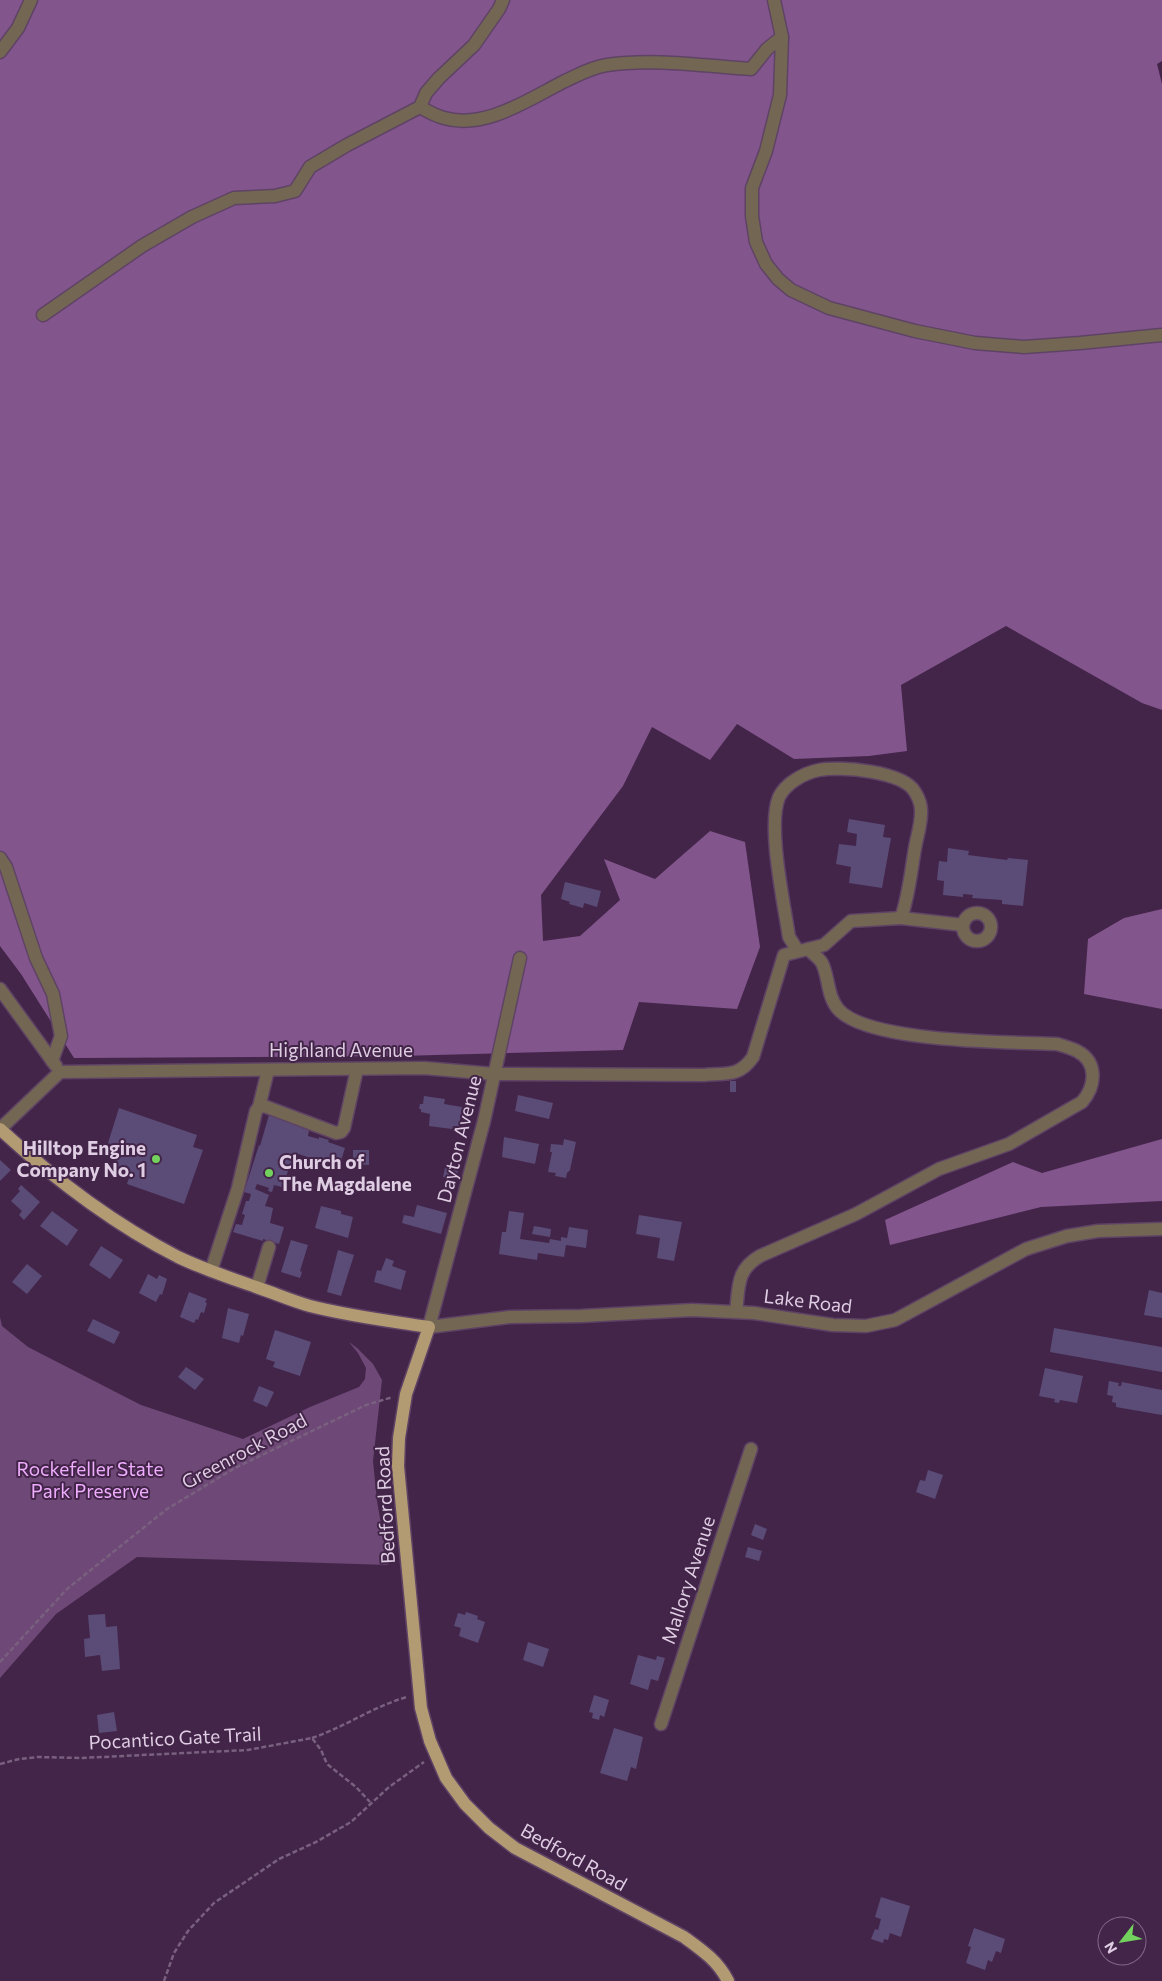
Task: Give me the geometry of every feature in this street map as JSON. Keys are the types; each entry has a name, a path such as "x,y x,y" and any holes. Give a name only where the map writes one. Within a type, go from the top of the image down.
{"main road":[{"path":"0,1129 61,1183 100,1211 180,1258 308,1306 372,1319 429,1327"},
{"name":"Bedford Road","path":"429,1327 406,1394 399,1438 398,1466 420,1695 435,1755 446,1778 488,1828 515,1848 684,1937 710,1956 722,1968 728,1981"}],"street":[{"path":"0,52 18,28 31,0"},
{"path":"43,315 142,246 192,217 234,198 275,196 295,191 310,167 347,145 420,107 426,93 439,78 474,45 500,9 503,0"},
{"path":"774,0 782,37 780,95 766,152 752,188 752,216 756,242 766,264 778,279 791,290 829,308 905,329 1001,346 1080,343 1162,335"},
{"path":"420,107 443,118 460,121 488,117 513,108 582,72 606,65 691,64 751,69 767,49 782,37"},
{"path":"736,1312 741,1273 748,1263 856,1214 939,1170 1009,1144 1082,1102 1090,1093 1094,1080 1092,1067 1086,1058 1077,1051 1057,1044 932,1038 881,1029 851,1019 838,1010 832,999 822,962 803,950 789,937 775,832 775,813 780,797 785,788 792,782 817,771 834,768 878,774 898,779 914,790 922,810 908,895 901,918"},
{"path":"0,858 6,868 36,958 53,994 60,1036 56,1067 0,1129"},
{"path":"803,950 824,944 851,921 901,918 963,925"},
{"name":"Highland Avenue","path":"56,1067 268,1070 424,1068 494,1074 704,1075 736,1072 746,1068 753,1057 784,955 803,950"},
{"name":"Dayton Avenue","path":"429,1327 484,1121 520,958"},
{"path":"0,989 56,1067"},
{"path":"259,1107 264,1106 336,1133 341,1132 344,1128 357,1069"},
{"path":"211,1271 238,1188 256,1111 259,1107 268,1070"},
{"name":"Lake Road","path":"429,1327 510,1318 692,1310 754,1313 833,1326 866,1326 895,1320 926,1305 987,1269 1026,1249 1067,1236 1145,1228 1162,1229"},
{"path":"257,1287 269,1246"},
{"name":"Mallory Avenue","path":"661,1724 751,1449"}],"path":[{"name":"Greenrock Road","path":"0,1662 67,1589 167,1509 235,1468 340,1416 386,1398 406,1394"},
{"name":"Pocantico Gate Trail","path":"0,1764 38,1757 81,1758 248,1750 312,1738 336,1730 389,1704 420,1695"},
{"path":"312,1738 321,1750 327,1764 356,1786 370,1802"},
{"path":"164,1981 178,1946 188,1931 214,1903 280,1859 316,1842 351,1822 388,1786 435,1755"}],"green space":[{"name":"Rockefeller State Park Preserve","path":"0,1317 2,1326 28,1347 141,1405 243,1439 310,1407 359,1387 365,1379 366,1368 358,1353 349,1342 373,1364 382,1380 373,1461 377,1501 388,1565 137,1557 56,1614 0,1678"}],"shaded area":[{"path":"0,0 1162,0 1162,61 1157,64 1162,84 1162,710 1142,703 1006,626 901,685 907,751 869,756 794,759 737,724 710,760 652,727 623,786 541,895 543,941 580,936 620,900 604,859 655,879 710,831 745,842 760,947 737,1009 639,1002 623,1050 400,1056 74,1058 21,974 0,946"},
{"path":"1162,909 1162,1009 1084,994 1088,939 1124,918"},
{"path":"1162,1139 1162,1201 1041,1207 890,1245 885,1220 1013,1162 1042,1173"}],"building":[{"path":"849,819 885,825 883,837 891,838 882,888 849,883 851,867 836,864 839,844 856,846 857,834 847,832"},
{"path":"948,848 969,851 968,855 1007,860 1008,858 1028,860 1023,906 1002,904 1002,900 972,898 973,895 963,894 963,897 943,895 944,881 937,880 939,861 947,862"},
{"path":"565,882 601,891 597,907 584,903 583,908 569,904 570,902 561,899"},
{"path":"730,1081 736,1081 736,1092 730,1092"},
{"path":"518,1095 553,1103 549,1119 515,1111"},
{"path":"424,1096 445,1099 444,1104 462,1107 459,1127 453,1126 452,1129 429,1126 430,1114 421,1112 421,1109 419,1109 420,1104 423,1104"},
{"name":"Hilltop Engine Company No. 1","path":"119,1108 197,1135 193,1147 203,1150 184,1204 127,1184 130,1175 110,1169 118,1147 108,1143"},
{"name":"Church of The Magdalene","path":"269,1115 303,1126 302,1128 309,1130 308,1136 329,1140 328,1142 345,1148 339,1167 295,1153 282,1187 274,1185 272,1192 268,1191 269,1188 257,1184 255,1189 269,1195 265,1206 273,1208 270,1223 284,1227 279,1244 233,1232 236,1224 242,1225 245,1215 242,1214 246,1201 249,1201 251,1194 244,1192"},
{"path":"504,1137 539,1144 535,1164 502,1157"},
{"path":"564,1139 576,1142 570,1170 566,1178 555,1176 556,1173 548,1172 552,1152 550,1152 551,1144 563,1145"},
{"path":"353,1150 369,1150 369,1165 353,1164"},
{"path":"0,1160 11,1170 0,1181"},
{"path":"445,1168 458,1171 456,1179 443,1177"},
{"path":"21,1185 40,1202 24,1220 19,1215 22,1211 11,1201 20,1191 18,1189"},
{"path":"417,1205 447,1213 441,1234 402,1223 404,1215 414,1217"},
{"path":"321,1206 341,1211 341,1214 353,1217 348,1238 315,1228"},
{"path":"52,1211 78,1230 67,1246 40,1226"},
{"path":"509,1211 524,1213 520,1239 549,1243 550,1239 561,1241 561,1237 567,1238 569,1227 588,1230 586,1248 566,1245 564,1257 538,1253 537,1260 499,1254 502,1232 506,1232"},
{"path":"639,1215 682,1222 674,1261 657,1258 660,1238 636,1234"},
{"path":"534,1226 551,1229 550,1237 532,1234"},
{"path":"291,1240 308,1245 300,1271 302,1272 300,1278 281,1272"},
{"path":"101,1246 123,1260 110,1279 89,1265"},
{"path":"338,1250 354,1255 341,1296 327,1292"},
{"path":"386,1258 394,1261 392,1266 406,1271 401,1290 374,1282 377,1270 381,1271"},
{"path":"27,1264 42,1276 27,1294 12,1282"},
{"path":"148,1274 157,1279 159,1275 167,1279 162,1295 160,1294 156,1302 139,1293"},
{"path":"1149,1290 1162,1293 1162,1318 1144,1315"},
{"path":"189,1292 207,1299 204,1313 201,1312 198,1320 196,1319 194,1323 180,1317"},
{"path":"228,1308 249,1314 239,1343 222,1338"},
{"path":"93,1319 120,1332 114,1344 87,1331"},
{"path":"1054,1328 1162,1347 1162,1372 1050,1352"},
{"path":"275,1330 311,1342 300,1376 273,1367 275,1362 266,1359"},
{"path":"186,1367 204,1379 195,1390 178,1377"},
{"path":"1045,1368 1083,1376 1077,1403 1060,1400 1059,1403 1054,1402 1055,1399 1039,1396"},
{"path":"1109,1381 1119,1383 1118,1386 1121,1386 1122,1382 1162,1390 1162,1415 1116,1407 1116,1403 1112,1402 1113,1396 1107,1395"},
{"path":"259,1386 274,1392 267,1407 253,1401"},
{"path":"928,1470 943,1475 935,1499 916,1492 920,1480 925,1481"},
{"path":"755,1524 767,1529 763,1540 751,1535"},
{"path":"748,1547 762,1551 759,1561 745,1557"},
{"path":"466,1612 478,1616 477,1619 485,1622 478,1643 459,1636 461,1628 454,1626 458,1613 465,1615"},
{"path":"105,1614 106,1627 117,1626 120,1669 102,1671 100,1655 85,1657 84,1639 90,1638 88,1615"},
{"path":"528,1642 549,1649 543,1667 523,1660"},
{"path":"638,1655 656,1660 657,1656 665,1658 658,1681 651,1679 648,1690 630,1684"},
{"path":"594,1695 609,1700 604,1717 600,1715 599,1720 592,1718 593,1713 589,1712"},
{"path":"114,1712 117,1731 99,1733 97,1715"},
{"path":"614,1728 643,1737 636,1769 631,1767 627,1781 600,1773"},
{"path":"881,1897 910,1906 901,1937 890,1933 888,1940 884,1939 883,1943 871,1939 875,1929 878,1930 881,1919 875,1917"},
{"path":"974,1928 1005,1939 1001,1953 996,1951 992,1962 988,1960 985,1970 966,1963 971,1947 968,1946"}],"place":[{"name":"Hilltop Engine Company No. 1","path":"156,1159"},
{"name":"Church of The Magdalene","path":"269,1173"}]}
